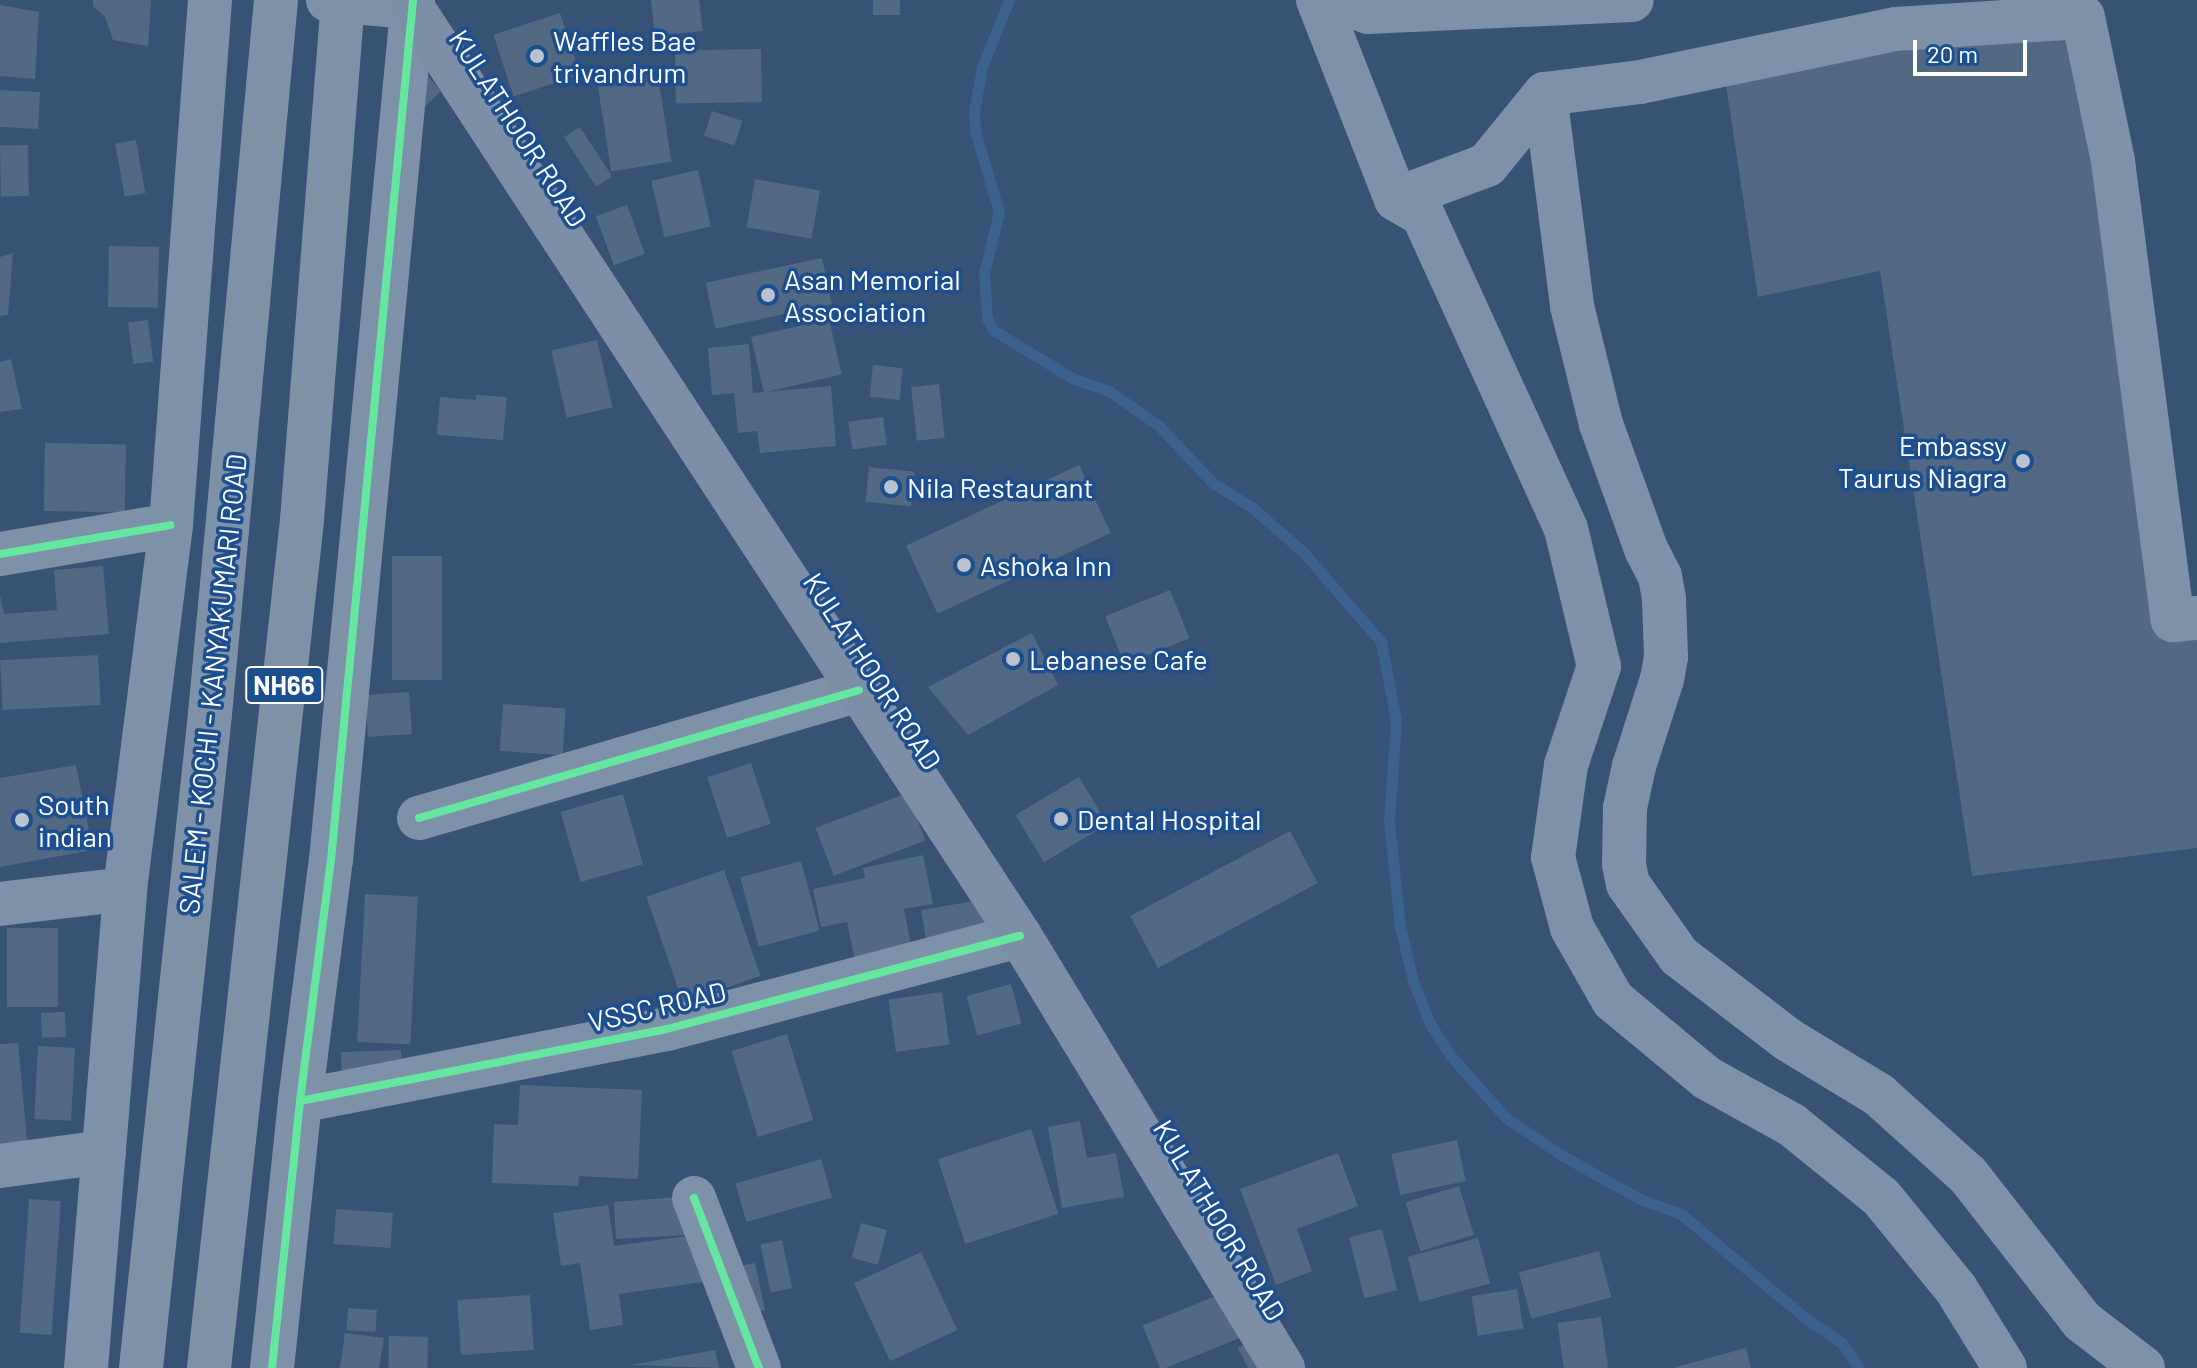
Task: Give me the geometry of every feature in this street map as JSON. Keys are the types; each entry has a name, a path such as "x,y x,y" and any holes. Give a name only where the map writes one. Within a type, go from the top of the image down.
{"highway":[{"name":"SALEM - KOCHI - KANYAKUMARI ROAD","path":"141,1368 210,714 276,0"},
{"name":"NH66","path":"209,1368 302,520 338,0"}],"main road":[{"name":"KULATHOOR ROAD","path":"413,4 1020,936 1283,1368"}],"street":[{"path":"86,1368 125,889 171,525 210,0"},
{"path":"272,1368 300,1101 331,860 413,4 338,0"},
{"path":"1318,0 1396,199 1423,215 1566,529 1599,666 1566,765 1553,857 1572,928 1613,1000 1707,1078 1792,1125 1881,1197 1956,1289 2005,1368"},
{"path":"1337,0 1368,12 1632,0"},
{"path":"1396,199 1487,165 1545,94 1640,82 1896,29 2083,17 2113,161 2173,620 2197,618"},
{"path":"1545,94 1572,306 1601,424 1646,549 1660,576 1664,599 1666,657 1662,679 1634,766 1625,808 1624,864 1628,884 1679,956 1787,1039 1879,1095 1968,1175 2082,1321 2143,1368"},
{"path":"0,554 171,525"},
{"path":"419,818 859,690"},
{"path":"0,904 125,889"},
{"name":"VSSC ROAD","path":"300,1101 667,1029 1020,936"},
{"path":"0,1166 104,1152"},
{"path":"694,1198 759,1368"}],"building":[{"path":"93,0 151,0 148,46 113,40 105,17 93,6"},
{"path":"651,0 699,0 703,31 655,36"},
{"path":"873,0 900,0 900,15 873,15"},
{"path":"0,5 39,12 35,79 0,76"},
{"name":"Waffles Bae trivandrum","path":"560,13 580,75 514,96 493,35"},
{"name":"Embassy Taurus Niagra","path":"2071,31 2197,625 2197,848 1972,876 1880,271 1758,297 1724,72"},
{"path":"761,49 762,102 676,103 675,51"},
{"path":"424,57 429,78 441,91 413,119"},
{"path":"657,70 672,162 611,171 597,80"},
{"path":"0,90 40,92 38,129 0,127"},
{"path":"712,111 742,121 734,146 704,136"},
{"path":"580,127 612,176 596,187 564,137"},
{"path":"136,140 145,193 125,197 115,144"},
{"path":"0,145 28,145 29,196 1,196"},
{"path":"698,170 711,227 664,237 651,181"},
{"path":"755,179 820,190 811,239 746,227"},
{"path":"627,205 645,254 614,265 596,216"},
{"path":"109,246 159,247 158,308 108,307"},
{"path":"13,253 8,315 0,316 0,257"},
{"name":"Asan Memorial Association","path":"822,258 832,304 715,329 706,283"},
{"path":"829,319 842,375 764,393 751,337"},
{"path":"148,320 153,362 133,364 128,322"},
{"path":"597,340 613,407 567,418 551,351"},
{"path":"749,344 753,393 831,386 836,446 760,453 757,431 738,433 734,393 712,395 708,348"},
{"path":"11,359 22,409 0,412 0,362"},
{"path":"873,365 903,368 899,400 870,397"},
{"path":"939,384 945,438 917,441 911,387"},
{"path":"476,395 507,397 503,440 437,435 440,397 476,400"},
{"path":"883,417 887,445 852,450 848,422"},
{"path":"45,443 126,444 125,512 44,511"},
{"path":"1079,465 1111,533 938,614 906,546"},
{"name":"Nila Restaurant","path":"869,467 915,472 911,507 865,502"},
{"path":"392,556 442,556 442,680 392,680"},
{"path":"103,566 109,634 0,643 0,595 4,614 57,610 54,570"},
{"path":"1170,590 1189,638 1125,664 1105,616"},
{"name":"Lebanese Cafe","path":"1032,633 1058,685 968,735 928,687"},
{"path":"98,655 101,705 3,710 0,660"},
{"path":"409,692 412,734 368,737 365,695"},
{"path":"503,704 566,708 563,755 500,751"},
{"path":"751,763 771,824 727,838 707,777"},
{"path":"76,765 93,850 0,867 0,778"},
{"name":"Dental Hospital","path":"1079,777 1107,824 1044,862 1016,815"},
{"path":"907,793 925,841 834,876 816,828"},
{"path":"623,794 643,864 581,882 561,812"},
{"path":"1290,831 1318,883 1158,968 1130,916"},
{"path":"923,855 933,904 904,909 912,949 855,961 847,922 821,927 813,889 865,878 863,868"},
{"path":"801,861 820,931 759,947 740,877"},
{"path":"724,870 760,976 683,1003 646,897"},
{"path":"365,894 418,897 410,1045 357,1042"},
{"path":"985,899 991,934 927,946 921,910"},
{"path":"7,928 58,928 58,1007 7,1007"},
{"path":"1011,984 1022,1024 977,1036 967,996"},
{"path":"942,992 949,1044 896,1052 889,1000"},
{"path":"65,1012 66,1037 42,1038 41,1013"},
{"path":"787,1034 813,1120 758,1137 732,1051"},
{"path":"18,1043 28,1149 0,1151 0,1044"},
{"path":"38,1046 75,1048 71,1121 34,1119"},
{"path":"401,1050 402,1074 342,1076 341,1052"},
{"path":"520,1085 642,1090 638,1179 579,1176 578,1186 492,1183 494,1124 518,1125"},
{"path":"1080,1121 1087,1158 1116,1153 1124,1197 1062,1208 1048,1127"},
{"path":"1031,1129 1059,1214 965,1244 938,1159"},
{"path":"1457,1140 1466,1181 1400,1195 1391,1154"},
{"path":"1338,1153 1358,1206 1297,1229 1312,1271 1276,1285 1240,1189"},
{"path":"821,1159 832,1197 746,1222 735,1184"},
{"path":"1459,1186 1474,1235 1420,1251 1405,1202"},
{"path":"703,1195 717,1280 619,1294 623,1325 590,1330 580,1263 561,1266 553,1213 608,1205 614,1246 702,1234 616,1239 614,1202"},
{"path":"29,1199 61,1201 52,1335 20,1333"},
{"path":"336,1209 393,1213 390,1248 334,1244"},
{"path":"861,1223 887,1230 878,1265 852,1258"},
{"path":"1382,1229 1397,1290 1364,1298 1349,1237"},
{"path":"1478,1238 1490,1283 1420,1302 1407,1257"},
{"path":"782,1240 792,1288 771,1293 760,1245"},
{"path":"1599,1251 1611,1297 1531,1319 1519,1272"},
{"path":"921,1252 957,1330 890,1361 854,1283"},
{"path":"755,1263 765,1310 744,1314 734,1267"},
{"path":"1517,1289 1523,1329 1478,1336 1472,1296"},
{"path":"1228,1291 1246,1336 1160,1368 1143,1325"},
{"path":"530,1295 534,1350 461,1355 457,1300"},
{"path":"348,1308 377,1310 375,1332 346,1330"},
{"path":"1601,1317 1608,1368 1564,1368 1557,1323"},
{"path":"345,1333 384,1338 379,1368 340,1368"},
{"path":"389,1336 428,1337 427,1368 388,1368"},
{"path":"1262,1337 1269,1368 1248,1368 1238,1348"},
{"path":"1746,1348 1751,1368 1676,1367"},
{"path":"715,1350 719,1368 631,1365"}],"waterway":[{"path":"1009,0 982,67 974,112 976,134 999,212 984,273 987,318 993,330 1074,379 1109,391 1158,425 1213,483 1253,508 1304,553 1381,642 1396,721 1389,822 1400,926 1413,981 1430,1024 1450,1055 1506,1118 1563,1156 1640,1199 1681,1214 1804,1317 1842,1343 1859,1368"}],"cycle path":[{"path":"272,1368 300,1101 331,860 413,0"},
{"path":"0,554 171,525"},
{"path":"419,818 859,690"},
{"path":"300,1101 667,1029 1020,936"},
{"path":"694,1198 759,1368"}],"place":[{"name":"Waffles Bae trivandrum","path":"537,56"},
{"name":"Asan Memorial Association","path":"768,295"},
{"name":"Embassy Taurus Niagra","path":"2023,461"},
{"name":"Nila Restaurant","path":"891,487"},
{"name":"Ashoka Inn","path":"964,565"},
{"name":"Lebanese Cafe","path":"1013,659"},
{"name":"Dental Hospital","path":"1061,819"},
{"name":"South indian","path":"22,820"}]}
